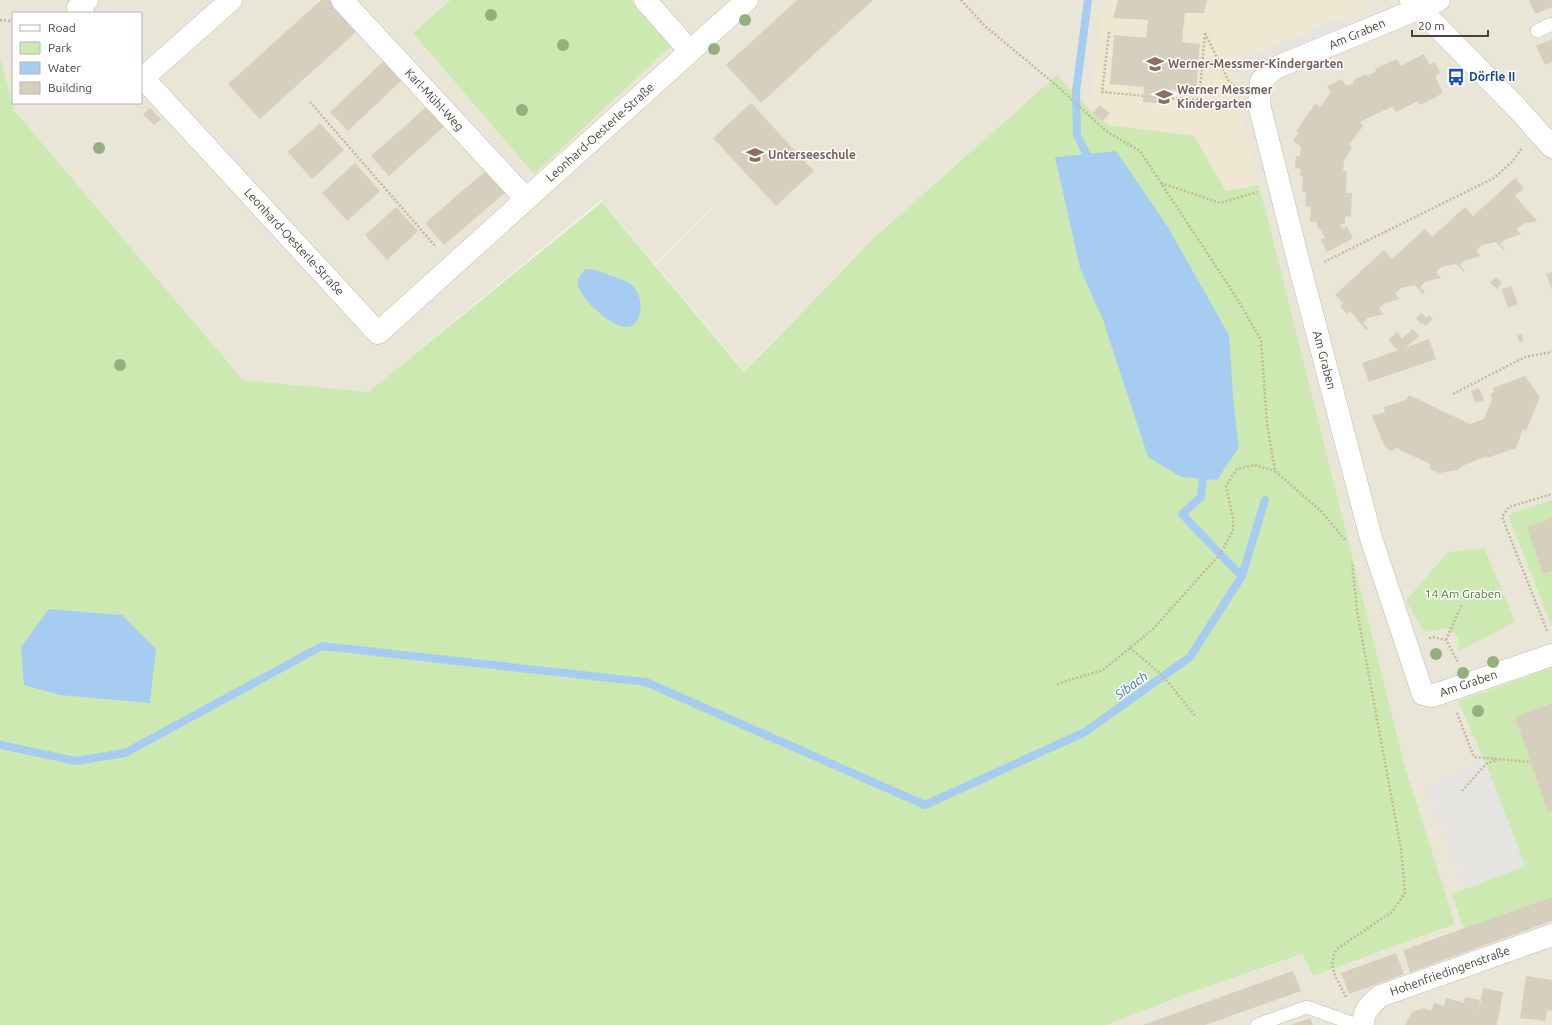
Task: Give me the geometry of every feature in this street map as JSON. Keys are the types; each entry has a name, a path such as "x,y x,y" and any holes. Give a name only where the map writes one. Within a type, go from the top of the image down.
{"street":[{"path":"82,12 78,8 87,0"},
{"path":"142,77 231,0"},
{"name":"Karl-Mühl-Weg","path":"342,0 526,199"},
{"path":"645,0 690,52"},
{"name":"Leonhard-Oesterle-Straße","path":"142,77 378,333 747,0"},
{"name":"Am Graben","path":"1439,0 1414,4 1275,68 1260,82 1259,104 1371,538 1423,694 1432,696 1552,655"},
{"path":"1414,4 1517,108 1552,147"},
{"name":"Hohenfriedingenstraße","path":"1363,1025 1364,1015 1369,1006 1380,996 1552,935"}],"lane":[{"path":"1537,31 1552,24"},
{"path":"1257,1025 1307,1007 1357,1025"}],"path":[{"path":"961,0 985,26 1056,85 1106,132 1140,151 1236,297 1261,340 1267,424 1275,471"},
{"path":"0,20 12,21"},
{"path":"1109,32 1102,92 1144,96"},
{"path":"1160,98 1199,100 1205,33 1228,80 1235,86"},
{"path":"310,102 452,266"},
{"path":"1302,273 1494,178 1512,162 1536,129"},
{"path":"1160,183 1220,203 1279,185"},
{"path":"1453,394 1525,357 1552,352"},
{"path":"1057,684 1103,670 1152,630 1220,554 1233,531 1233,518 1226,486 1237,469 1254,464 1275,471 1322,512 1350,546"},
{"path":"1548,634 1502,517 1509,507 1552,494"},
{"path":"1335,974 1332,960 1333,955 1338,948 1392,912 1405,893 1401,849 1357,611 1352,561"},
{"path":"1446,640 1462,604"},
{"path":"1407,645 1433,637 1446,640 1459,664"},
{"path":"1130,648 1163,676 1196,717"},
{"path":"1448,690 1474,757 1531,762"},
{"path":"1462,791 1486,764 1498,759"}],"shaded area":[{"path":"0,0 1552,0 1552,1025 1106,1025 1200,989 1304,954 1313,976 1455,924 1404,763 1259,186 1226,191 1194,136 1109,125 1089,109 1057,75 874,238 744,371 656,265 743,177 655,264 601,200 368,392 243,380 14,110 12,104 142,104 142,12 12,12 12,102 0,57"},
{"name":"Werner Messmer Kindergarten","path":"1103,0 1366,0 1370,6 1229,64 1259,185 1226,191 1194,136 1109,125 1089,109"},
{"path":"1338,19 1359,30 1248,77 1230,66"},
{"path":"1485,761 1525,866 1465,889 1426,787"}],"green space":[{"path":"451,0 630,0 672,45 534,174 413,33"},
{"path":"0,57 14,110 243,380 368,392 602,202 744,372 874,238 1057,75 1089,109 1109,125 1194,136 1226,191 1259,185 1404,763 1455,924 1313,976 1303,954 1200,989 1106,1025 0,1025"},
{"path":"1552,500 1552,624 1551,624 1508,515"},
{"name":"14 Am Graben","path":"1484,548 1515,622 1459,651 1458,637 1447,628 1424,632 1406,601 1448,552"},
{"path":"1552,668 1552,897 1464,929 1452,894 1525,866 1485,761 1458,701"}],"water":[{"path":"1116,151 1166,224 1229,335 1234,408 1239,447 1217,480 1181,477 1148,457 1103,320 1080,268 1055,157"},
{"path":"586,269 599,271 621,279 637,291 641,307 639,317 636,322 630,326 622,326 613,323 586,300 578,283 581,274"},
{"path":"49,609 122,615 156,649 150,703 60,695 24,685 21,647"}],"building":[{"path":"321,0 329,0 358,30 260,119 228,84"},
{"path":"797,0 873,0 761,103 726,65"},
{"name":"Werner-Messmer-Kindergarten","path":"1118,0 1207,0 1204,13 1185,13 1182,42 1200,44 1196,92 1161,89 1160,103 1143,102 1144,87 1110,84 1114,35 1146,38 1148,20 1113,18"},
{"path":"1529,0 1552,0 1552,7 1535,14"},
{"path":"1552,39 1552,62 1545,65 1536,46"},
{"path":"1424,54 1430,65 1435,62 1440,73 1435,76 1443,93 1420,105 1418,101 1396,112 1393,106 1360,122 1363,126 1349,145 1352,148 1344,161 1343,171 1347,171 1346,193 1352,193 1351,217 1345,216 1345,224 1340,224 1342,229 1347,226 1353,238 1327,252 1321,239 1325,238 1317,226 1317,222 1310,222 1311,207 1305,206 1306,192 1302,192 1303,176 1300,176 1301,169 1295,168 1296,156 1300,156 1301,147 1293,141 1299,132 1296,131 1315,104 1320,107 1331,92 1327,86 1342,79 1346,86 1354,83 1353,80 1366,74 1367,76 1376,72 1375,69 1397,59 1401,66"},
{"path":"389,56 407,75 348,131 330,112"},
{"path":"432,102 449,122 389,176 371,156"},
{"path":"751,103 814,171 776,206 713,138"},
{"path":"1099,105 1110,113 1103,121 1093,113"},
{"path":"150,108 161,119 154,125 143,114"},
{"path":"320,123 344,150 312,179 288,152"},
{"path":"355,163 380,191 347,221 322,193"},
{"path":"488,169 507,191 444,245 425,223"},
{"path":"1515,178 1524,188 1515,196 1537,221 1523,224 1516,229 1521,234 1506,239 1500,244 1505,249 1504,250 1496,242 1482,245 1476,251 1481,256 1466,260 1460,265 1465,271 1464,272 1456,264 1442,267 1436,272 1441,278 1425,282 1420,287 1425,292 1423,294 1415,285 1401,288 1395,293 1400,299 1385,303 1379,308 1384,314 1368,318 1363,323 1368,328 1366,330 1350,311 1347,314 1340,306 1343,303 1335,295 1384,250 1392,259 1425,229 1432,237 1465,207 1473,216"},
{"path":"396,207 418,231 387,260 365,235"},
{"path":"1552,272 1552,290 1546,274"},
{"path":"1496,277 1502,283 1497,289 1490,283"},
{"path":"1511,286 1518,304 1508,308 1502,289"},
{"path":"1422,313 1426,318 1429,315 1433,319 1426,326 1423,323 1421,324 1416,318"},
{"path":"1413,329 1419,336 1405,348 1429,339 1436,359 1369,382 1362,363 1398,350 1388,340 1397,332 1402,339"},
{"path":"1521,334 1524,341 1520,343 1517,336"},
{"path":"1525,376 1540,397 1526,431 1523,429 1516,448 1487,458 1487,456 1462,466 1457,470 1439,473 1430,469 1430,464 1396,448 1392,451 1385,447 1372,416 1385,412 1384,407 1406,400 1409,395 1470,424 1484,419 1492,399 1490,394 1494,392 1493,388"},
{"path":"1479,388 1484,400 1475,403 1471,391"},
{"path":"1552,518 1552,571 1543,574 1527,527"},
{"path":"1552,703 1552,811 1548,812 1515,717"},
{"path":"1552,897 1552,921 1410,972 1403,950"},
{"path":"1396,953 1404,974 1349,994 1341,973"},
{"path":"1293,971 1301,991 1205,1025 1143,1025"},
{"path":"1526,976 1552,980 1552,1011 1547,1010 1545,1021 1520,1018"},
{"path":"1483,988 1503,992 1497,1025 1405,1025 1412,1012 1424,1008 1431,1011 1434,1003 1444,1006 1446,998 1464,1003 1465,997 1480,1000 1479,1011"},
{"path":"1310,1018 1313,1025 1291,1025"}],"waterway":[{"path":"1088,0 1076,92 1077,135 1091,163"},
{"path":"1204,469 1201,497 1182,514 1242,576"},
{"name":"Sibach","path":"0,745 76,761 125,753 322,646 646,682 925,805 1085,732 1190,657 1242,576 1265,500"}],"place":[{"name":"Werner-Messmer-Kindergarten","path":"1155,64"},
{"name":"Dörfle II","path":"1456,77"},
{"name":"Werner Messmer Kindergarten","path":"1164,97"},
{"name":"Unterseeschule","path":"755,155"}]}
